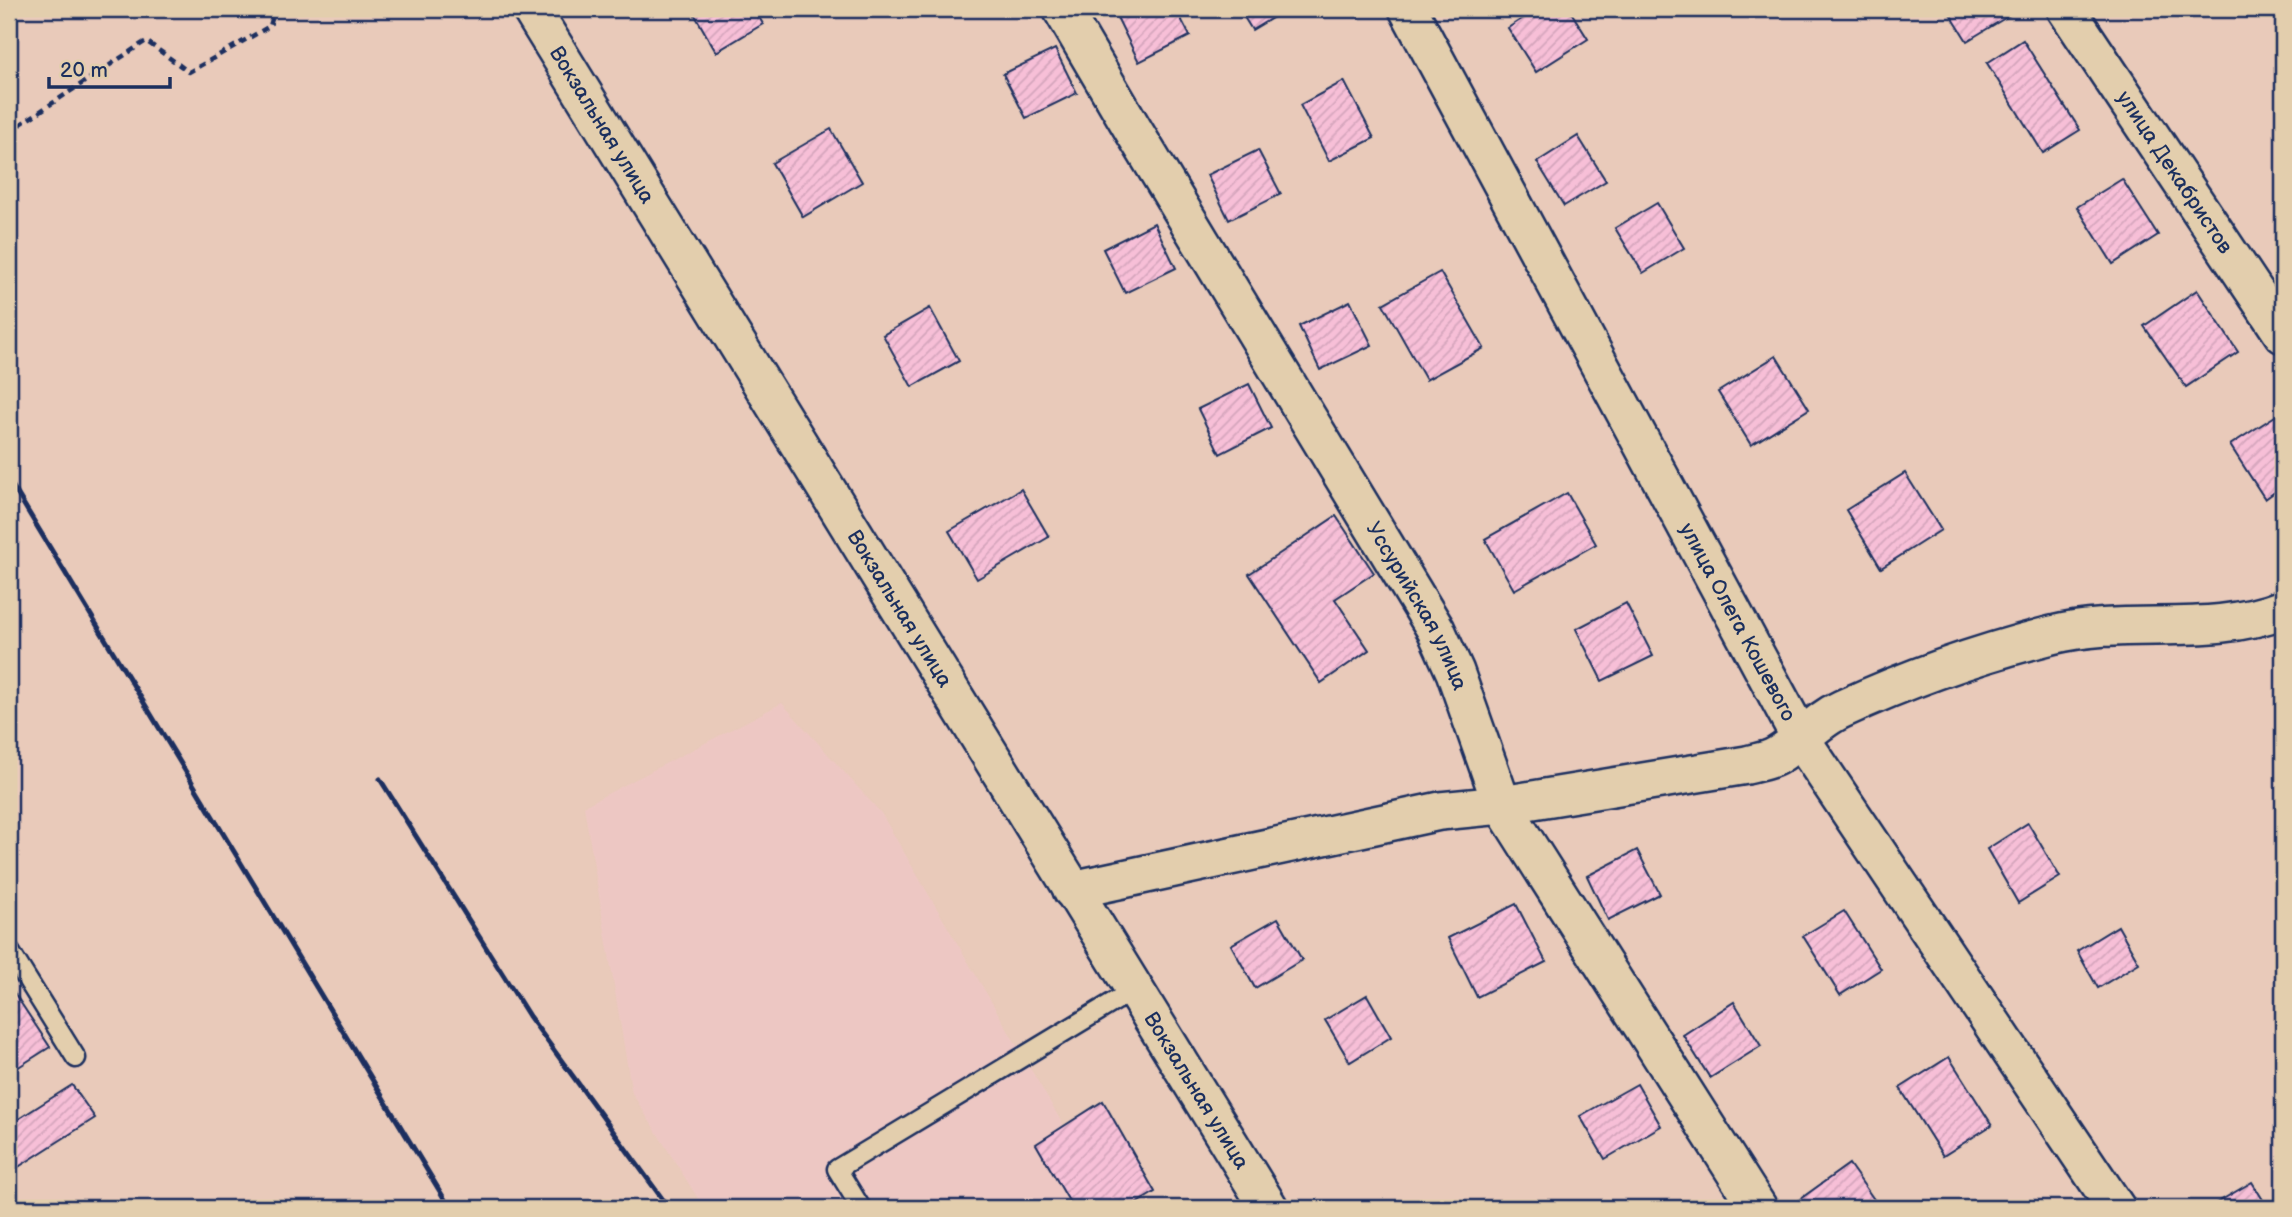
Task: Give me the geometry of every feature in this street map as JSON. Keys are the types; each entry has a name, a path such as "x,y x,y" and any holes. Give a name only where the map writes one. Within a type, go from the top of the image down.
{"street":[{"name":"Вокзальная улица","path":"531,9 1269,1208"},
{"name":"Уссурийская улица","path":"1062,9 1436,630 1455,672 1502,805 1758,1208"},
{"name":"улица Олега Кошевого","path":"1408,9 1801,739 2116,1208"},
{"name":"улица Декабристов","path":"2066,9 2283,334"},
{"path":"1072,890 1440,811 1502,805 1747,765 1775,757 1801,739 1822,719 1843,708 1964,660 2055,634 2124,625 2232,623 2260,618 2283,609"}],"lane":[{"path":"9,950 76,1058"},
{"path":"860,1208 837,1169 1135,989"}],"path":[{"path":"10,129 146,41 189,72 270,26 275,9"}],"shaded area":[{"path":"782,703 881,813 1112,1208 704,1208 632,1093 584,806"}],"building":[{"path":"754,9 763,24 716,52 692,10"},
{"path":"1113,9 1176,9 1190,36 1139,62"},
{"path":"1239,9 1287,9 1252,30"},
{"path":"1537,9 1569,9 1588,39 1536,72 1508,28"},
{"path":"1947,9 2006,9 2010,15 1967,41"},
{"path":"2023,40 2080,130 2043,153 1987,63"},
{"path":"1055,49 1077,93 1026,118 1003,74"},
{"path":"1344,81 1374,138 1329,161 1300,105"},
{"path":"831,129 862,182 803,217 772,163"},
{"path":"1578,136 1606,181 1564,206 1537,162"},
{"path":"1258,150 1281,194 1229,220 1207,175"},
{"path":"2122,179 2158,235 2113,264 2077,207"},
{"path":"1657,203 1684,248 1643,273 1615,228"},
{"path":"1154,223 1176,268 1125,293 1103,249"},
{"path":"1440,272 1484,348 1426,380 1383,304"},
{"path":"2197,290 2238,352 2186,387 2144,326"},
{"path":"1350,301 1372,345 1320,370 1299,326"},
{"path":"930,308 959,361 912,387 883,335"},
{"path":"1776,356 1809,409 1751,445 1718,392"},
{"path":"1249,384 1271,428 1220,454 1198,409"},
{"path":"2283,411 2283,486 2265,499 2230,445"},
{"path":"1905,473 1941,530 1881,568 1846,510"},
{"path":"1021,489 1049,537 977,579 949,531"},
{"path":"1567,493 1596,544 1514,590 1485,539"},
{"path":"1336,516 1374,573 1335,599 1369,650 1321,683 1249,574"},
{"path":"1626,603 1653,656 1602,681 1576,629"},
{"path":"2028,823 2060,877 2018,903 1987,849"},
{"path":"1637,850 1660,894 1608,920 1587,876"},
{"path":"1516,904 1546,962 1477,997 1448,938"},
{"path":"1844,911 1881,969 1840,995 1803,936"},
{"path":"1278,918 1302,960 1255,988 1231,945"},
{"path":"2118,926 2139,963 2098,988 2077,951"},
{"path":"9,985 50,1047 9,1073"},
{"path":"1367,995 1391,1037 1350,1062 1325,1020"},
{"path":"1734,1002 1761,1046 1710,1078 1683,1035"},
{"path":"1949,1057 1992,1125 1943,1156 1900,1088"},
{"path":"1637,1084 1661,1126 1605,1159 1580,1116"},
{"path":"72,1085 95,1118 9,1173 9,1125"},
{"path":"1103,1101 1155,1192 1129,1208 1073,1208 1036,1144"},
{"path":"1849,1164 1880,1208 1800,1208 1796,1202"},
{"path":"2252,1182 2268,1208 2208,1208"},
{"path":"1435,1200 1440,1208 1421,1208"}],"railway":[{"path":"9,480 450,1208"},
{"path":"380,779 529,1016 669,1208"}]}
